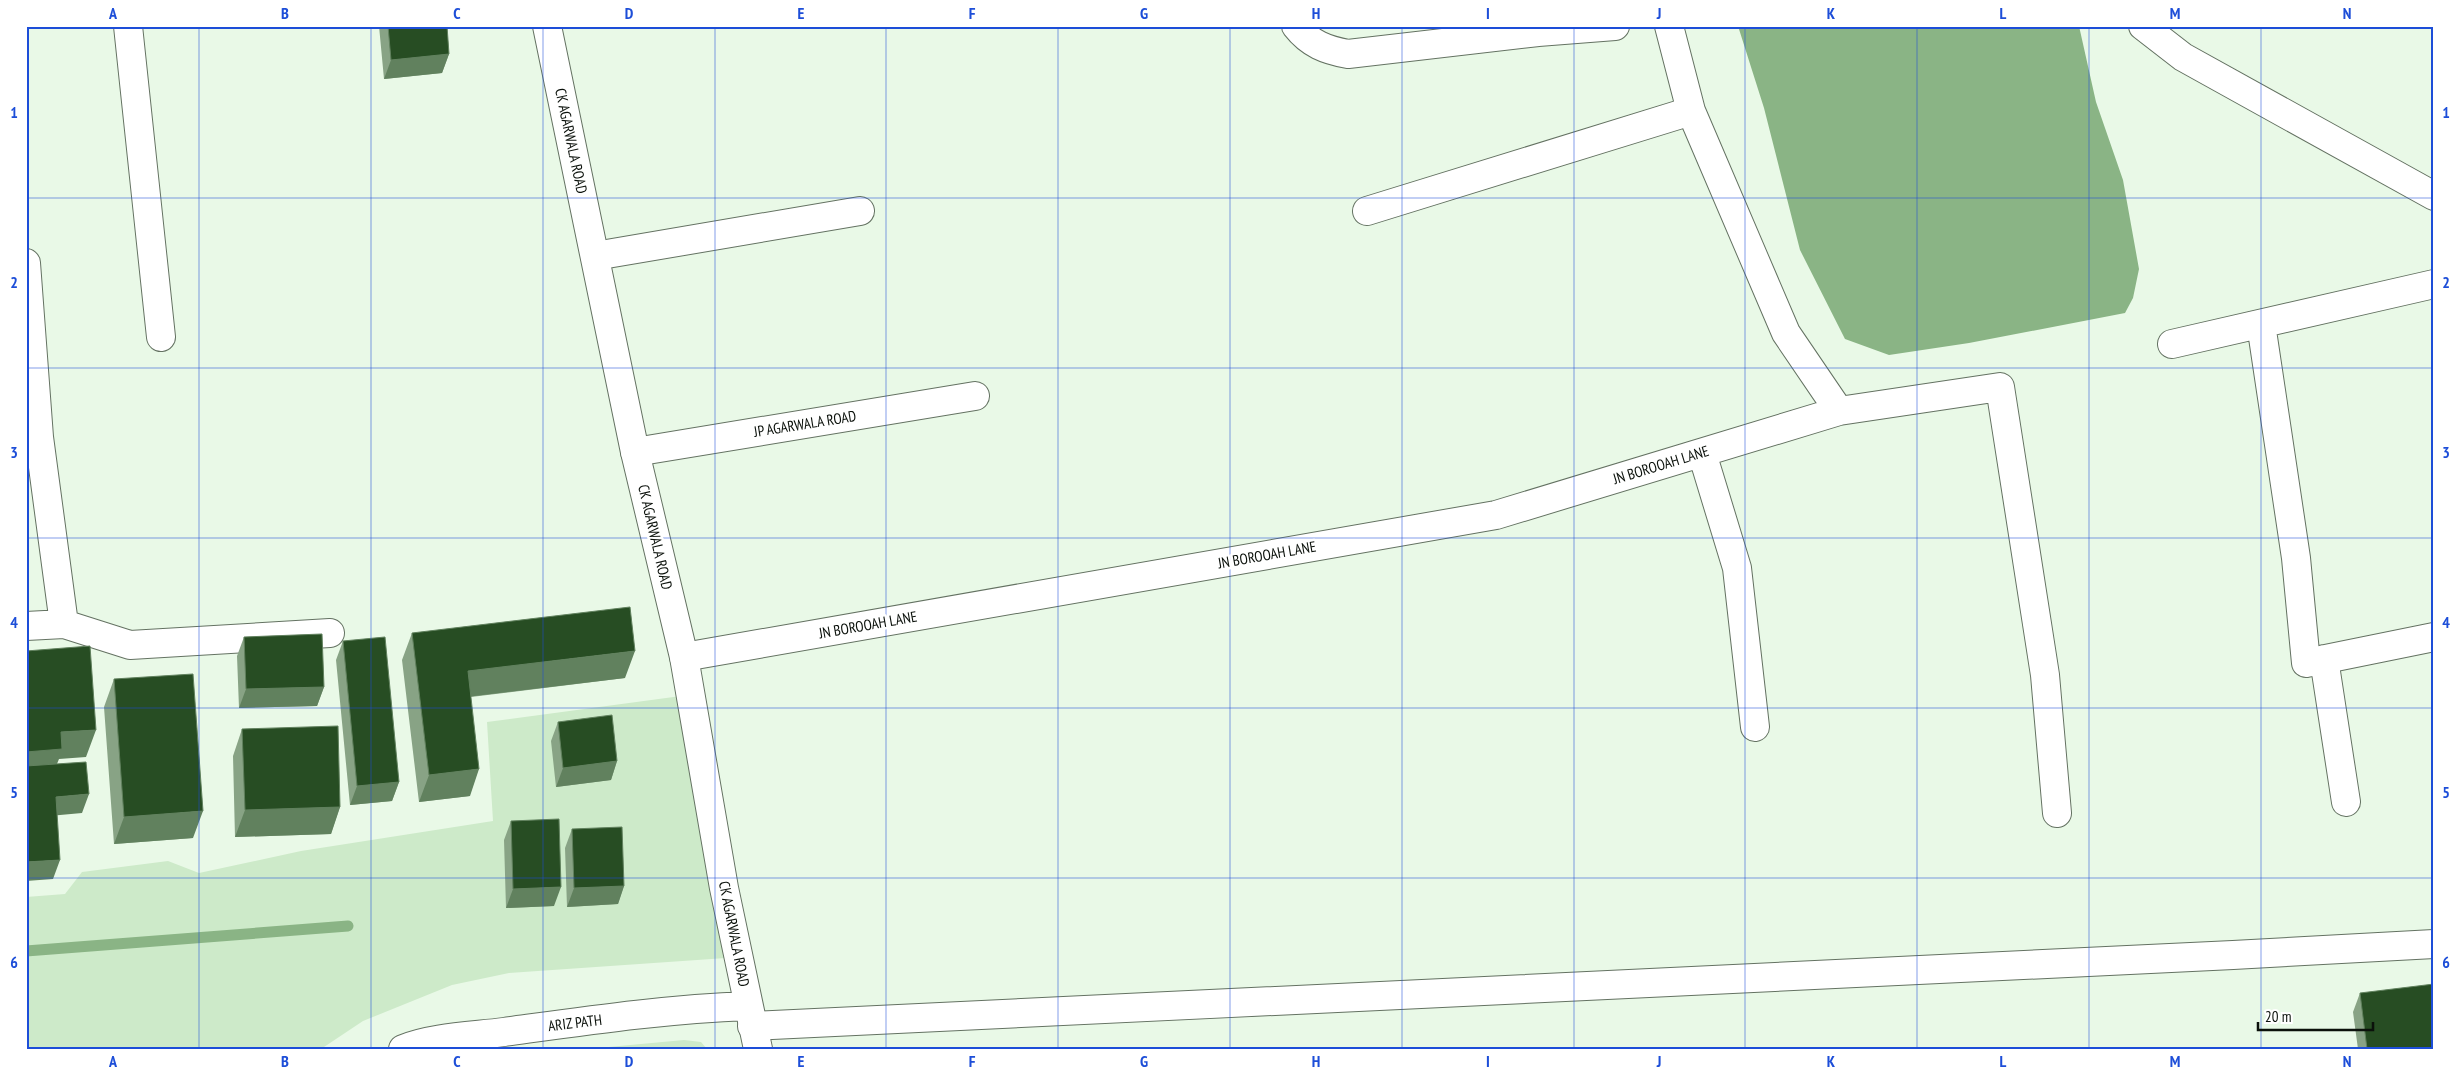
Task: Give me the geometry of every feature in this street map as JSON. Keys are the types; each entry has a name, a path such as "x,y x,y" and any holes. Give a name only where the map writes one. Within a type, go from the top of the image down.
{"street":[{"path":"128,26 161,337"},
{"name":"CK AGARWALA ROAD","path":"547,26 635,452 684,657 724,888 752,1027"},
{"path":"1296,26 1305,38 1326,50 1348,54 1538,32 1615,26"},
{"path":"1669,26 1691,111 1786,333 1840,411"},
{"path":"2143,26 2183,57 2434,196"},
{"path":"1367,211 1691,111"},
{"path":"595,256 860,211"},
{"path":"26,263 40,437 64,624"},
{"path":"2172,344 2434,284"},
{"path":"2261,324 2296,558 2306,663 2434,637"},
{"name":"JN BOROOAH LANE","path":"684,657 1496,515 1840,411 2000,387 2045,675 2057,813"},
{"name":"JP AGARWALA ROAD","path":"635,452 975,396"},
{"path":"1702,453 1737,568 1755,727"},
{"path":"26,626 64,624 130,645 330,633"},
{"path":"2324,659 2346,802"},
{"name":"ARIZ PATH","path":"403,1049 454,1038 701,1008 752,1027 2223,956 2434,944"}],"shaded area":[{"path":"1738,26 2079,26 2096,102 2123,180 2139,269 2133,298 2125,313 1969,343 1889,355 1845,339 1800,250 1764,108"},
{"path":"681,696 726,958 509,973 452,985 363,1021 321,1049 26,1049 26,897 65,894 82,872 168,861 199,873 301,851 493,821 487,722"},
{"path":"684,1040 701,1042 707,1049 587,1049"}],"building":[{"path":"388,26 447,26 449,54 391,60"},
{"path":"630,607 635,651 468,671 479,769 429,775 412,633"},
{"path":"322,634 324,687 246,689 244,637"},
{"path":"385,637 399,782 357,786 343,641"},
{"path":"90,646 96,730 61,732 62,749 26,752 26,651"},
{"path":"193,674 203,811 124,817 114,679"},
{"path":"612,715 617,761 563,768 558,722"},
{"path":"338,726 340,807 245,810 242,729"},
{"path":"86,762 89,794 56,797 60,860 26,862 26,766"},
{"path":"559,819 561,887 513,889 511,821"},
{"path":"622,827 624,886 574,888 572,829"},
{"path":"2434,984 2434,1049 2367,1049 2360,993"}],"waterway":[{"path":"26,951 348,926"}]}
